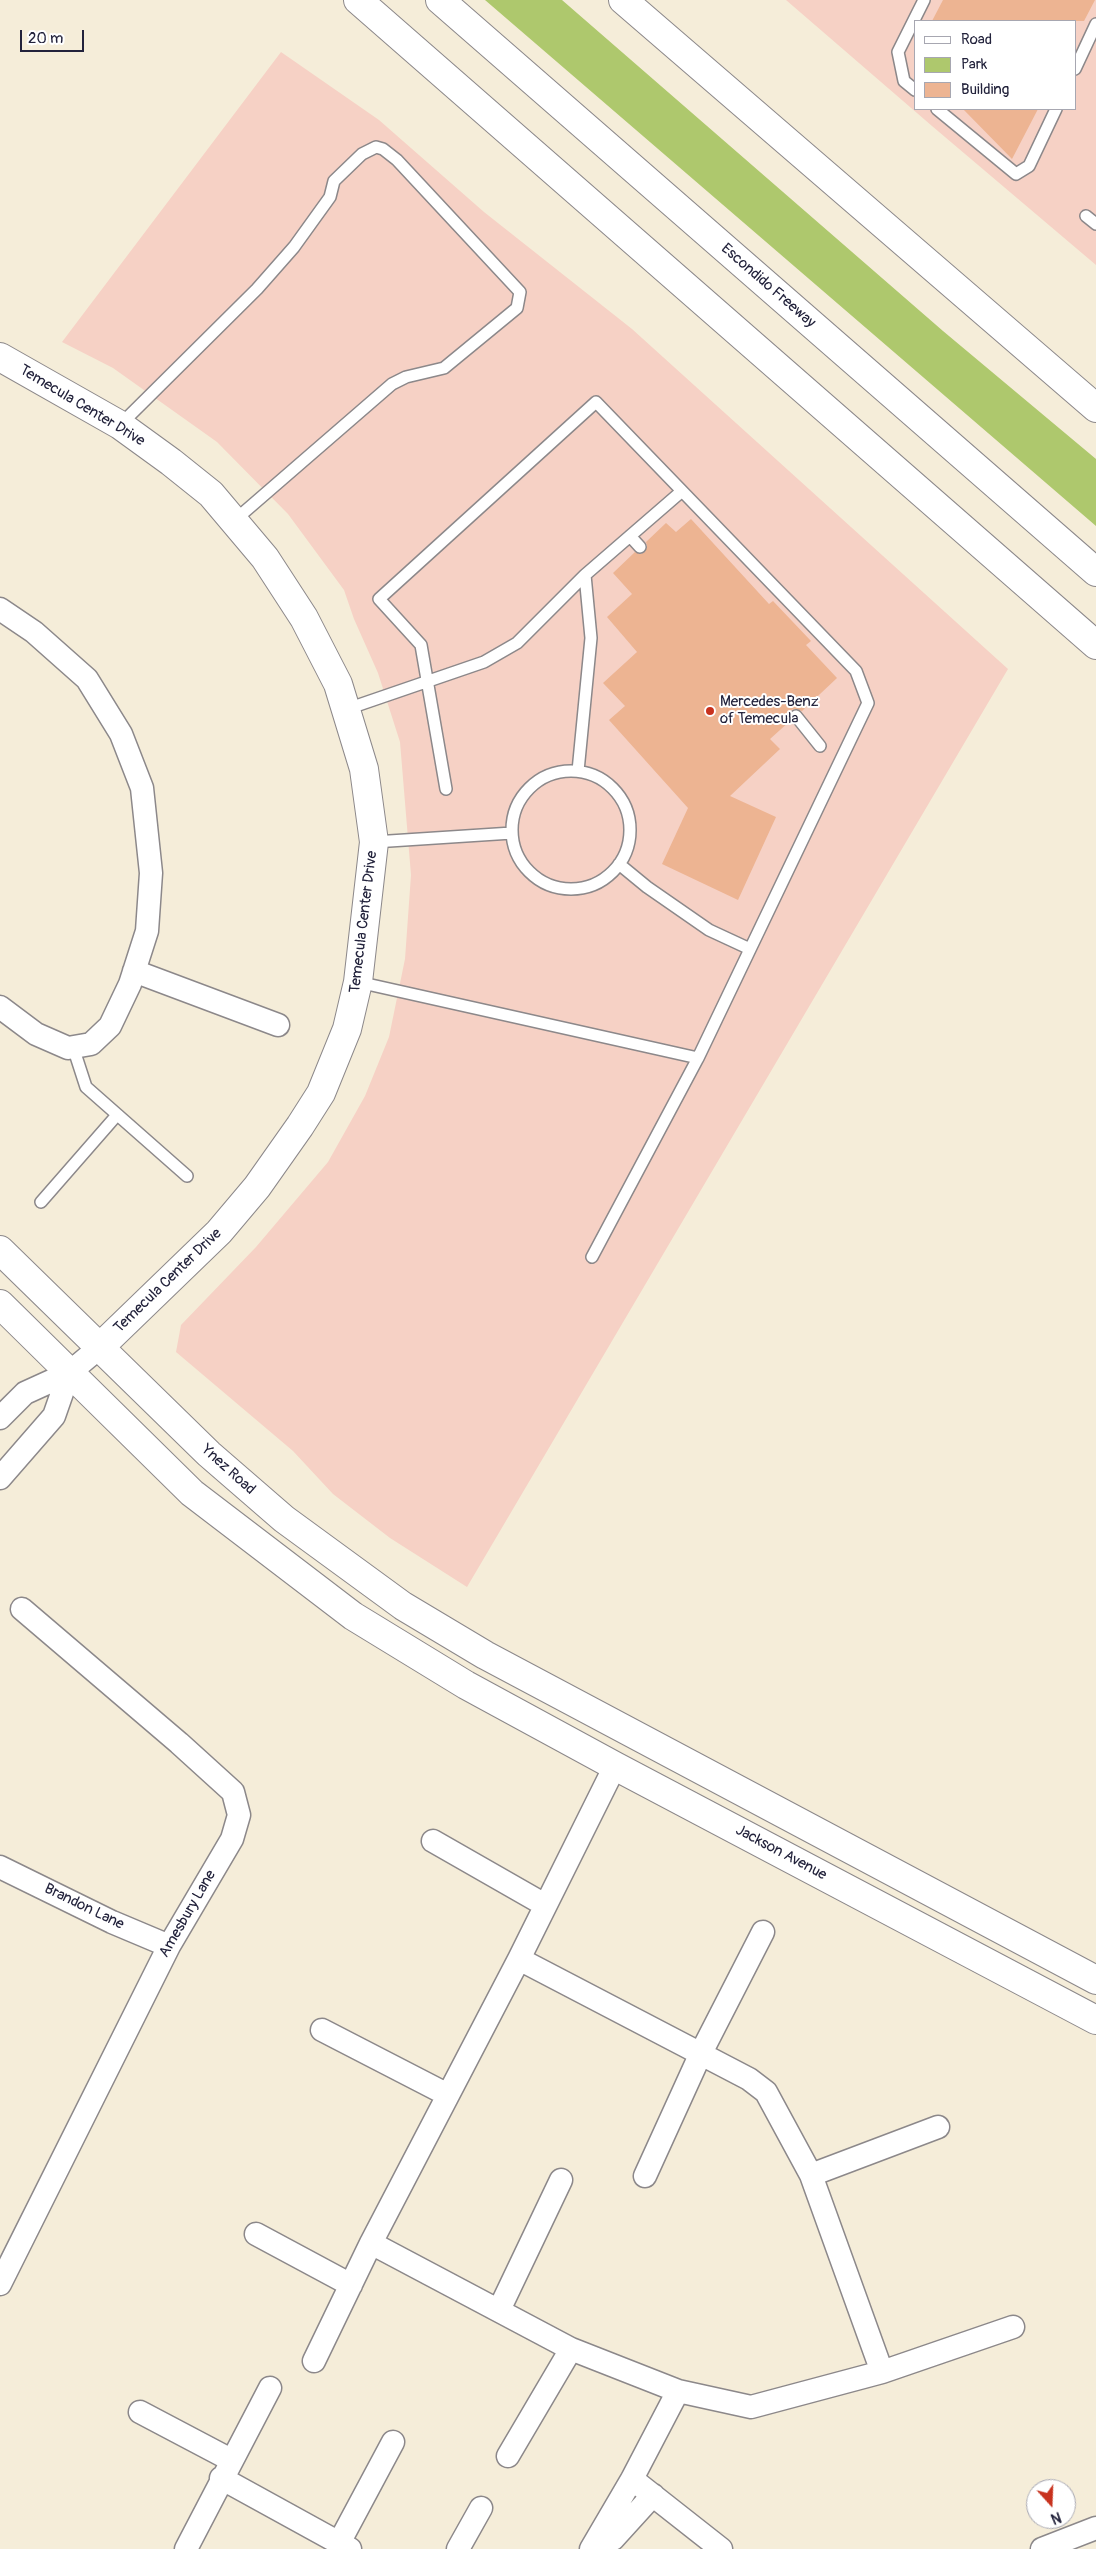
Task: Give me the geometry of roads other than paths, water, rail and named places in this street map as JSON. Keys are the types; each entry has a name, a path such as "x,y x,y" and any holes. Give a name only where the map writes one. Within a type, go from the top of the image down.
{"main road":[{"path":"358,0 1096,645"},
{"name":"Escondido Freeway","path":"440,0 1096,572"},
{"path":"623,0 1096,408"},
{"name":"Temecula Center Drive","path":"0,357 120,425 211,494 236,520 265,558 304,618 324,654 347,709 364,769 374,842 358,982 347,1030 321,1093 257,1187 219,1232 100,1347"},
{"name":"Ynez Road","path":"0,1250 209,1454 284,1519 403,1606 485,1656 799,1823"},
{"path":"0,1304 69,1373"},
{"name":"Jackson Avenue","path":"69,1373 192,1493 353,1616 466,1685 615,1766 1096,2020"},
{"path":"782,1854 799,1823 1096,1980"}],"street":[{"path":"0,609 34,632 88,679 121,734 142,788 151,873 147,931 134,971 110,1026 91,1044 68,1048 36,1034 0,1007"},
{"path":"134,971 278,1025"},
{"path":"0,1418 25,1393 69,1373 100,1347"},
{"path":"0,1478 54,1416 69,1373"},
{"name":"Amesbury Lane","path":"0,2284 169,1946 232,1839 239,1815 233,1792 179,1743 22,1609"},
{"path":"314,2361 371,2243 519,1959 615,1766"},
{"path":"433,1841 546,1905"},
{"name":"Brandon Lane","path":"0,1867 112,1922 169,1946"},
{"path":"645,2176 701,2053 763,1932"},
{"path":"519,1959 749,2078 766,2092 811,2175 882,2372"},
{"path":"322,2030 448,2095"},
{"path":"811,2175 938,2127"},
{"path":"499,2310 561,2180"},
{"path":"256,2234 351,2284"},
{"path":"371,2243 570,2349 678,2391 751,2406 882,2372 1013,2327"},
{"path":"508,2456 570,2349"},
{"path":"186,2549 226,2469 270,2388"},
{"path":"592,2548 632,2479 678,2391"},
{"path":"140,2412 226,2469 332,2544 393,2442"},
{"path":"632,2479 721,2549"},
{"path":"592,2548 613,2540 653,2495"},
{"path":"458,2549 480,2508"},
{"path":"1042,2549 1096,2528"}],"lane":[{"path":"914,89 904,81 898,52 924,0"},
{"path":"1076,67 1096,24"},
{"path":"938,110 1016,174 1029,166 1056,110"},
{"path":"120,425 258,289 294,247 330,197 334,181 370,149 376,147 383,149 520,292 517,308 444,368 406,377 392,384 236,520"},
{"path":"1086,216 1096,224"},
{"path":"446,789 421,645 379,599 596,402 856,671 868,703 698,1058 592,1257"},
{"path":"347,709 484,662 517,643 585,575 682,491"},
{"path":"630,536 640,547"},
{"path":"578,771 590,638 585,575"},
{"path":"796,716 820,746"},
{"path":"578,771 598,777 614,789 625,806 630,825 628,846 619,864 606,877 590,885 573,888 555,886 538,879 525,867 516,851 512,833 514,816 520,801 531,787 544,777 561,772 578,771"},
{"path":"374,842 512,833"},
{"path":"619,864 647,887 709,930 750,949"},
{"path":"358,982 698,1058"},
{"path":"73,1047 86,1087 187,1176"},
{"path":"41,1202 117,1115"}],"place":[{"name":"Mercedes-Benz of Temecula","path":"710,711"}]}
